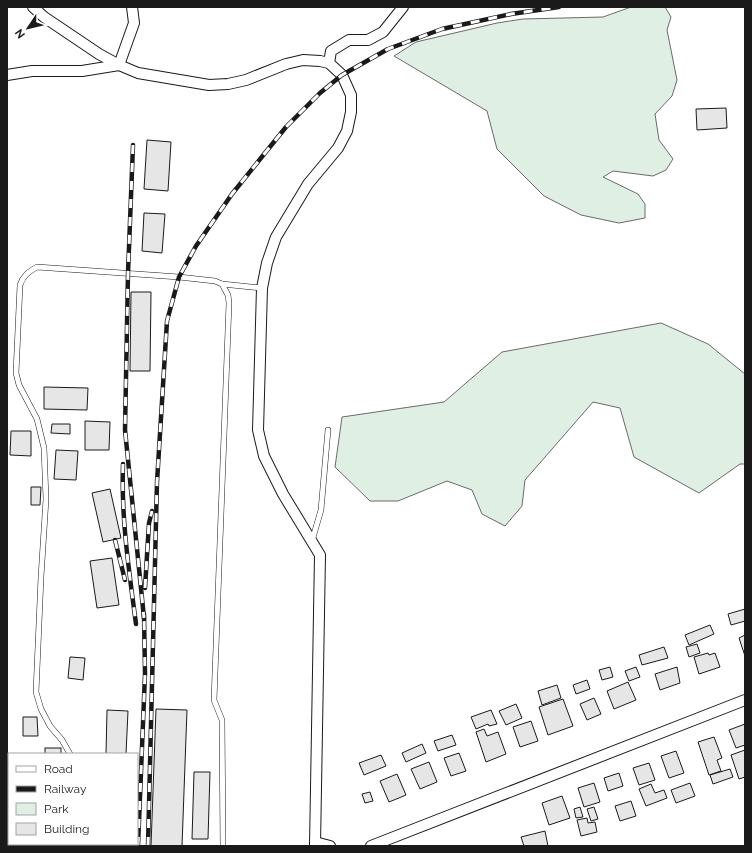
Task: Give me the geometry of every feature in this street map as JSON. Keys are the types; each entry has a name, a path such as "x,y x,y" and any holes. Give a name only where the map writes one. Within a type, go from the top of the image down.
{"street":[{"path":"33,7 44,17 99,54 138,73 209,85 228,84 246,80 286,64 303,60 329,63 342,75 351,95 351,112 347,131 338,148 308,184 276,237 267,263 262,288 258,430 264,456 283,494 320,555 315,844 330,846"},
{"path":"119,65 134,23 132,7"},
{"path":"329,63 331,51 349,40 368,40 383,32 403,7"},
{"path":"7,75 32,72 82,71 119,65"},
{"path":"371,846 745,700"}],"lane":[{"path":"69,753 62,740 50,726 41,710 36,692 46,499 44,448 38,419 18,385 16,373 20,285 22,278 29,271 37,267 179,277 222,284 262,288"},
{"path":"222,284 228,295 229,303 214,700 222,720 223,846"},
{"path":"312,541 322,510 328,430"}],"green space":[{"path":"631,7 665,7 671,17 667,30 677,80 672,96 655,114 659,140 673,159 666,170 653,176 613,171 603,177 638,194 645,204 645,218 619,223 581,215 544,196 497,149 487,111 394,56 416,42 497,23 523,19 603,17"},
{"path":"661,323 708,344 745,374 745,464 740,464 699,493 634,457 620,408 593,402 525,480 522,506 505,526 482,514 472,490 447,481 398,501 370,501 335,467 342,417 444,402 502,352"}],"building":[{"path":"726,108 727,128 697,130 696,109"},
{"path":"147,140 171,142 168,191 144,189"},
{"path":"144,213 165,214 162,253 142,251"},
{"path":"131,292 151,292 150,371 130,371"},
{"path":"44,387 88,388 87,410 44,409"},
{"path":"85,421 110,422 109,450 85,450"},
{"path":"52,424 70,424 70,434 51,433"},
{"path":"11,431 31,431 31,456 10,455"},
{"path":"56,450 78,451 76,480 54,479"},
{"path":"31,487 41,487 40,505 31,505"},
{"path":"110,489 121,538 103,542 92,493"},
{"path":"112,558 119,605 97,608 90,561"},
{"path":"745,609 745,621 731,625 728,614"},
{"path":"710,625 714,634 689,645 685,635"},
{"path":"745,635 745,656 739,638"},
{"path":"697,644 700,653 689,657 686,647"},
{"path":"664,647 668,658 642,665 639,655"},
{"path":"708,653 709,655 715,653 720,667 699,674 694,657"},
{"path":"70,657 85,658 83,680 68,678"},
{"path":"610,667 613,677 602,680 599,670"},
{"path":"636,667 640,677 629,681 625,671"},
{"path":"677,667 680,683 660,690 655,674"},
{"path":"587,680 590,689 576,694 573,685"},
{"path":"628,682 636,700 614,709 607,691"},
{"path":"557,685 561,698 542,705 538,691"},
{"path":"594,698 601,714 587,720 580,704"},
{"path":"563,699 573,726 548,735 539,707"},
{"path":"516,704 522,718 506,725 499,711"},
{"path":"156,709 187,710 182,846 151,846"},
{"path":"107,710 128,711 126,753 106,753"},
{"path":"491,710 497,724 489,726 488,724 476,729 471,717"},
{"path":"23,717 37,717 38,736 23,736"},
{"path":"531,721 538,741 520,747 513,727"},
{"path":"745,724 745,745 736,748 729,730"},
{"path":"484,729 487,736 498,732 506,754 486,762 476,732"},
{"path":"452,735 456,745 438,751 434,741"},
{"path":"714,737 722,758 717,760 721,771 709,775 698,742"},
{"path":"422,744 426,753 406,762 402,753"},
{"path":"45,748 61,748 61,753 45,753"},
{"path":"745,750 745,777 739,779 731,755"},
{"path":"676,751 684,773 669,778 661,756"},
{"path":"459,753 466,771 451,776 444,758"},
{"path":"381,755 386,766 364,775 359,763"},
{"path":"429,762 437,782 420,789 411,769"},
{"path":"649,763 655,780 639,785 633,768"},
{"path":"730,769 733,777 713,784 710,775"},
{"path":"194,772 210,772 208,839 192,839"},
{"path":"619,773 623,786 608,791 604,778"},
{"path":"397,774 406,795 389,802 380,781"},
{"path":"594,783 600,802 584,807 578,788"},
{"path":"690,783 695,796 676,803 671,790"},
{"path":"651,784 655,793 664,790 667,798 646,806 639,789"},
{"path":"370,792 373,801 365,803 362,794"},
{"path":"562,796 570,818 549,825 542,803"},
{"path":"631,801 636,816 620,821 615,806"},
{"path":"580,807 583,817 576,818 574,809"},
{"path":"594,807 598,819 591,821 587,809"},
{"path":"587,818 588,823 595,822 597,832 581,836 577,820"},
{"path":"545,831 548,846 524,846 521,837"}],"railway":[{"path":"148,846 157,482 167,321 179,277 196,246 232,194 286,127 320,93 342,75 388,49 442,29 511,14 559,7"},
{"path":"133,145 128,273 125,430 144,618"},
{"path":"123,464 124,525 136,624"},
{"path":"145,588 149,523 152,511"},
{"path":"115,540 125,580"},
{"path":"138,846 145,674 144,614"}]}
